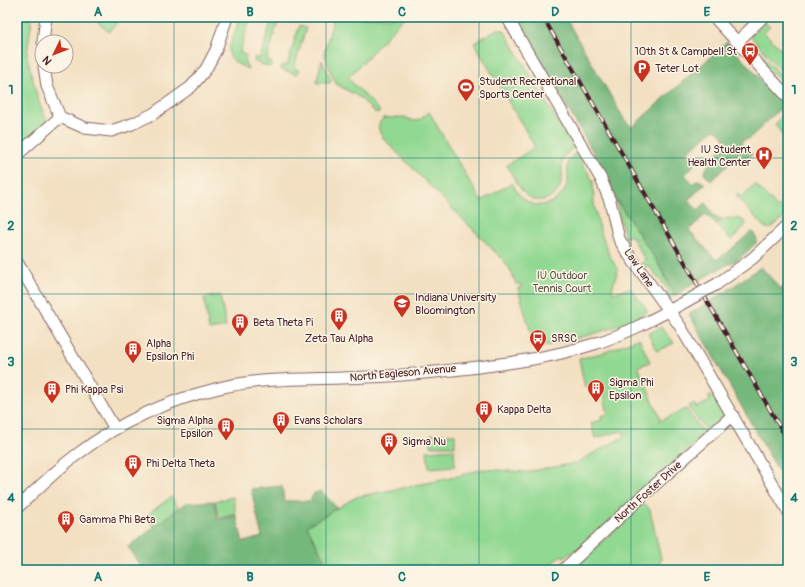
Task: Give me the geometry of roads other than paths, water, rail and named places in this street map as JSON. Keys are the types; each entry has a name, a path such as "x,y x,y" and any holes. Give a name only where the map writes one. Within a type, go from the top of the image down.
{"street":[{"path":"44,34 46,17"},
{"path":"45,74 47,86 60,117 85,128 111,131 132,124 153,114 191,87 206,69 216,50 227,17"},
{"name":"Law Lane","path":"507,17 601,180 610,200 620,239 626,250 639,271 669,311 733,416 788,511"},
{"path":"714,17 788,97"},
{"path":"737,42 763,17"},
{"path":"17,155 60,117"},
{"name":"North Eagleson Avenue","path":"17,508 53,474 78,453 102,436 137,417 162,406 216,389 261,381 367,377 428,372 530,359 595,344 625,332 669,311 727,278 752,258 788,225"},
{"path":"17,262 115,429"},
{"name":"North Foster Drive","path":"563,570 733,416"}],"railway":[{"path":"543,17 788,441"}],"place":[{"name":"10th St & Campbell St","path":"750,66"},
{"name":"Teter Lot","path":"642,83"},
{"name":"Student Recreational Sports Center","path":"466,102"},
{"name":"IU Student Health Center","path":"764,170"},
{"name":"Indiana University Bloomington","path":"402,318"},
{"name":"Zeta Tau Alpha","path":"339,331"},
{"name":"Beta Theta Pi","path":"240,337"},
{"name":"SRSC","path":"538,353"},
{"name":"Alpha Epsilon Phi","path":"133,364"},
{"name":"Sigma Phi Epsilon","path":"596,403"},
{"name":"Phi Kappa Psi","path":"52,404"},
{"name":"Kappa Delta","path":"484,424"},
{"name":"Evans Scholars","path":"281,435"},
{"name":"Sigma Alpha Epsilon","path":"226,441"},
{"name":"Sigma Nu","path":"389,456"},
{"name":"Phi Delta Theta","path":"133,478"},
{"name":"Gamma Phi Beta","path":"66,534"}],"park label":[{"name":"IU Outdoor Tennis Court","path":"562,281"}]}
